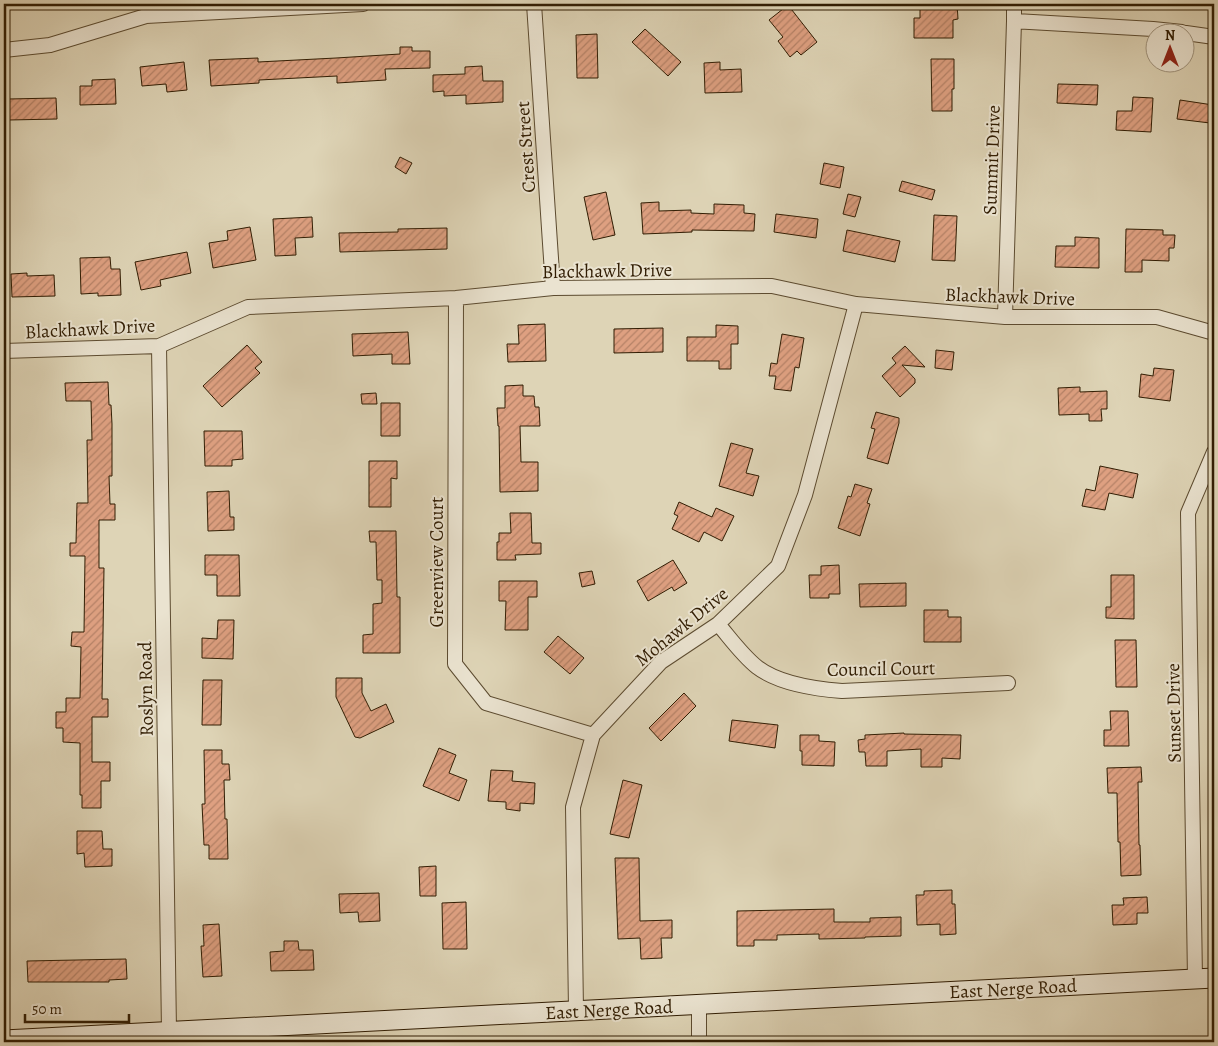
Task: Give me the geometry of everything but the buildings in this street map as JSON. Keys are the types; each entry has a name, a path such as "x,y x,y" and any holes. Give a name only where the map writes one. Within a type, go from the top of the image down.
{"main road":[{"name":"East Nerge Road","path":"14,1040 1214,978"}],"street":[{"path":"4,50 50,45 146,16 363,4"},
{"name":"Crest Street","path":"534,4 553,288"},
{"name":"Summit Drive","path":"1005,317 1014,4"},
{"path":"1014,22 1146,29"},
{"path":"1196,34 1214,37"},
{"name":"Blackhawk Drive","path":"4,351 159,346 248,307 456,298 553,288 772,286 856,304 1005,317 1157,317 1214,333"},
{"name":"Greenview Court","path":"456,298 455,664 486,703 593,735"},
{"name":"Mohawk Drive","path":"576,1010 573,807 593,735 661,662 718,624 778,566 805,495 856,304"},
{"name":"Roslyn Road","path":"159,346 169,1031"},
{"name":"Sunset Drive","path":"1195,978 1188,513 1214,452"},
{"name":"Council Court","path":"718,624 741,651 758,667 775,677 826,690 842,691 1008,683"},
{"path":"699,1004 699,1042"}]}
